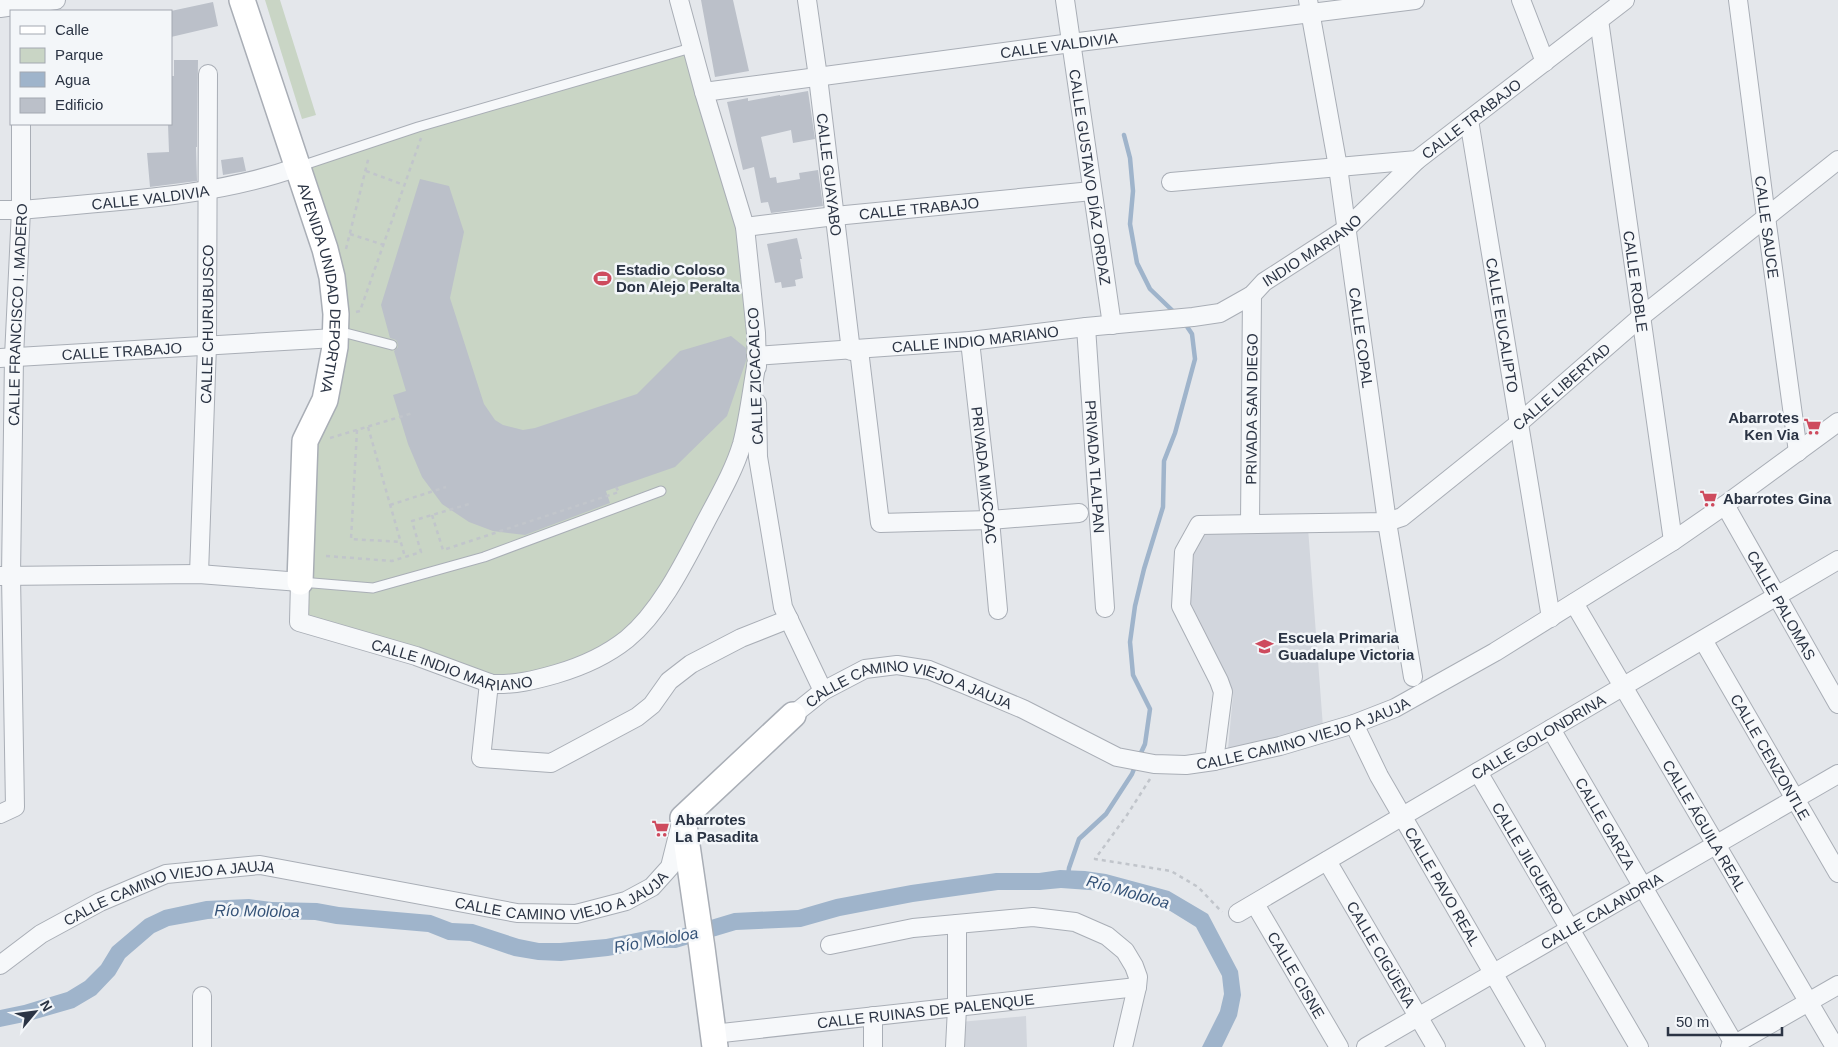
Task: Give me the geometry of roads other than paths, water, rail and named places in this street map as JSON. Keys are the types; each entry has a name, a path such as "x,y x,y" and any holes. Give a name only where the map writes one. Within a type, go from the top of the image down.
{"street":[{"path":"0,8 56,0"},
{"name":"AVENIDA UNIDAD DEPORTIVA","path":"242,0 325,248 332,277 335,334 330,394 305,441 300,582"},
{"name":"CALLE ZICACALCO","path":"679,0 704,92 745,227 756,333 758,457 783,607 823,691"},
{"name":"CALLE GUAYABO","path":"807,0 835,216 880,523 990,520"},
{"name":"CALLE GUSTAVO DÍAZ ORDAZ","path":"1065,0 1112,324"},
{"name":"CALLE VALDIVIA","path":"704,92 1071,43 1309,7 1414,0"},
{"path":"1521,0 1544,62"},
{"name":"CALLE TRABAJO","path":"1171,182 1417,160 1625,0"},
{"name":"CALLE SAUCE","path":"1738,0 1798,452"},
{"name":"CALLE COPAL","path":"1309,7 1338,167 1387,522 1413,677"},
{"name":"CALLE ROBLE","path":"1599,20 1673,541"},
{"name":"CALLE CHURUBUSCO","path":"199,574 207,345 206,191 208,74"},
{"name":"CALLE EUCALIPTO","path":"1469,120 1550,618"},
{"name":"CALLE FRANCISCO I. MADERO","path":"7,810 7,358 21,210 21,125"},
{"name":"INDIO MARIANO","path":"1193,317 1220,313 1252,295 1264,282 1346,230 1417,160"},
{"name":"CALLE LIBERTAD","path":"1214,761 1222,692 1219,681 1181,606 1184,552 1199,525 1387,522 1402,517 1519,424 1642,316 1838,160"},
{"name":"CALLE VALDIVIA","path":"0,210 21,210 206,191 277,175 298,167"},
{"name":"CALLE TRABAJO","path":"745,227 835,216 1092,191"},
{"name":"PRIVADA SAN DIEGO","path":"1250,523 1252,295"},
{"name":"CALLE INDIO MARIANO","path":"300,582 299,622 416,656 489,683 505,685 531,681 570,670 603,654 627,638 652,611 679,572 725,485 742,445 757,359 970,341 1112,324 1193,317"},
{"name":"PRIVADA TLALPAN","path":"1086,327 1105,608"},
{"name":"CALLE TRABAJO","path":"7,358 207,345 335,334"},
{"name":"PRIVADA MIXCOAC","path":"970,341 998,610"},
{"name":"CALLE CAMINO VIEJO A JAUJA","path":"0,965 41,934 100,902 166,874 260,865 517,913 576,914 626,900 652,887 670,867 683,818 793,715 823,691 865,669 897,665 929,670 1023,709 1117,757 1157,764 1186,765 1214,761 1280,746 1354,724 1395,708 1431,690 1673,541 1838,422"},
{"name":"CALLE PALOMAS","path":"1725,505 1838,704"},
{"path":"990,520 1079,513"},
{"name":"CALLE GOLONDRINA","path":"1238,913 1838,560"},
{"path":"6,576 199,574 300,582"},
{"name":"CALLE ÁGUILA REAL","path":"1574,603 1835,1047"},
{"path":"489,683 481,758 551,763 637,716 652,705 669,682 691,664 741,638 789,620"},
{"name":"CALLE CENZONTLE","path":"1703,640 1838,873"},
{"name":"CALLE PAVO REAL","path":"1354,724 1379,776 1536,1047"},
{"name":"CALLE GARZA","path":"1551,729 1733,1046"},
{"name":"CALLE JILGUERO","path":"1478,772 1639,1047"},
{"name":"CALLE CALANDRIA","path":"1366,1047 1838,774"},
{"path":"683,818 714,1040"},
{"name":"CALLE CIGÜEÑA","path":"1327,861 1436,1047"},
{"name":"CALLE CISNE","path":"1255,904 1339,1047"},
{"path":"830,945 913,928 1034,917 1074,922 1107,936 1125,951 1138,977 1138,988 1123,1047"},
{"path":"955,1047 957,924"},
{"path":"1733,1046 1838,985"},
{"name":"CALLE RUINAS DE PALENQUE","path":"714,1040 873,1016 1138,988"},
{"path":"202,996 202,1047"},
{"path":"872,1047 873,1016"}],"lane":[{"path":"298,167 418,127 692,48"},
{"path":"335,334 392,344"},
{"path":"300,582 373,588 484,557 661,491"}],"water":[{"name":"Río Mololoa","path":"1060,870 1106,874 1169,891 1208,914 1238,971 1241,995 1237,1016 1222,1047 1202,1047 1220,1011 1224,994 1222,976 1196,927 1162,906 1103,891 1061,888 998,890 913,902 840,916 801,927 736,930 676,948 653,948 608,956 561,961 514,956 470,941 448,940 428,932 336,924 315,920 271,919 249,916 208,919 169,926 154,933 125,958 115,975 96,995 74,1008 0,1027 0,1010 67,992 85,981 101,965 112,947 145,919 164,910 206,901 249,899 272,902 317,903 339,907 431,915 452,923 473,924 519,939 539,943 560,943 606,939 651,930 674,931 734,913 798,910 836,899 911,885 996,873 1039,873"}],"waterway":[{"path":"1124,135 1130,158 1133,191 1130,224 1137,263 1150,289 1175,313"},
{"path":"1139,757 1145,744 1150,709 1133,675 1130,642 1135,606 1144,569 1163,507 1164,461 1175,433 1195,359 1192,334 1184,322"},
{"path":"1068,876 1079,839 1106,814 1132,774 1136,764"}],"place":[{"name":"Estadio Coloso Don Alejo Peralta","path":"602,278"},
{"name":"Abarrotes Ken Via","path":"1813,426"},
{"name":"Abarrotes Gina","path":"1709,498"},
{"name":"Escuela Primaria Guadalupe Victoria","path":"1264,646"},
{"name":"Abarrotes La Pasadita","path":"661,828"}]}
